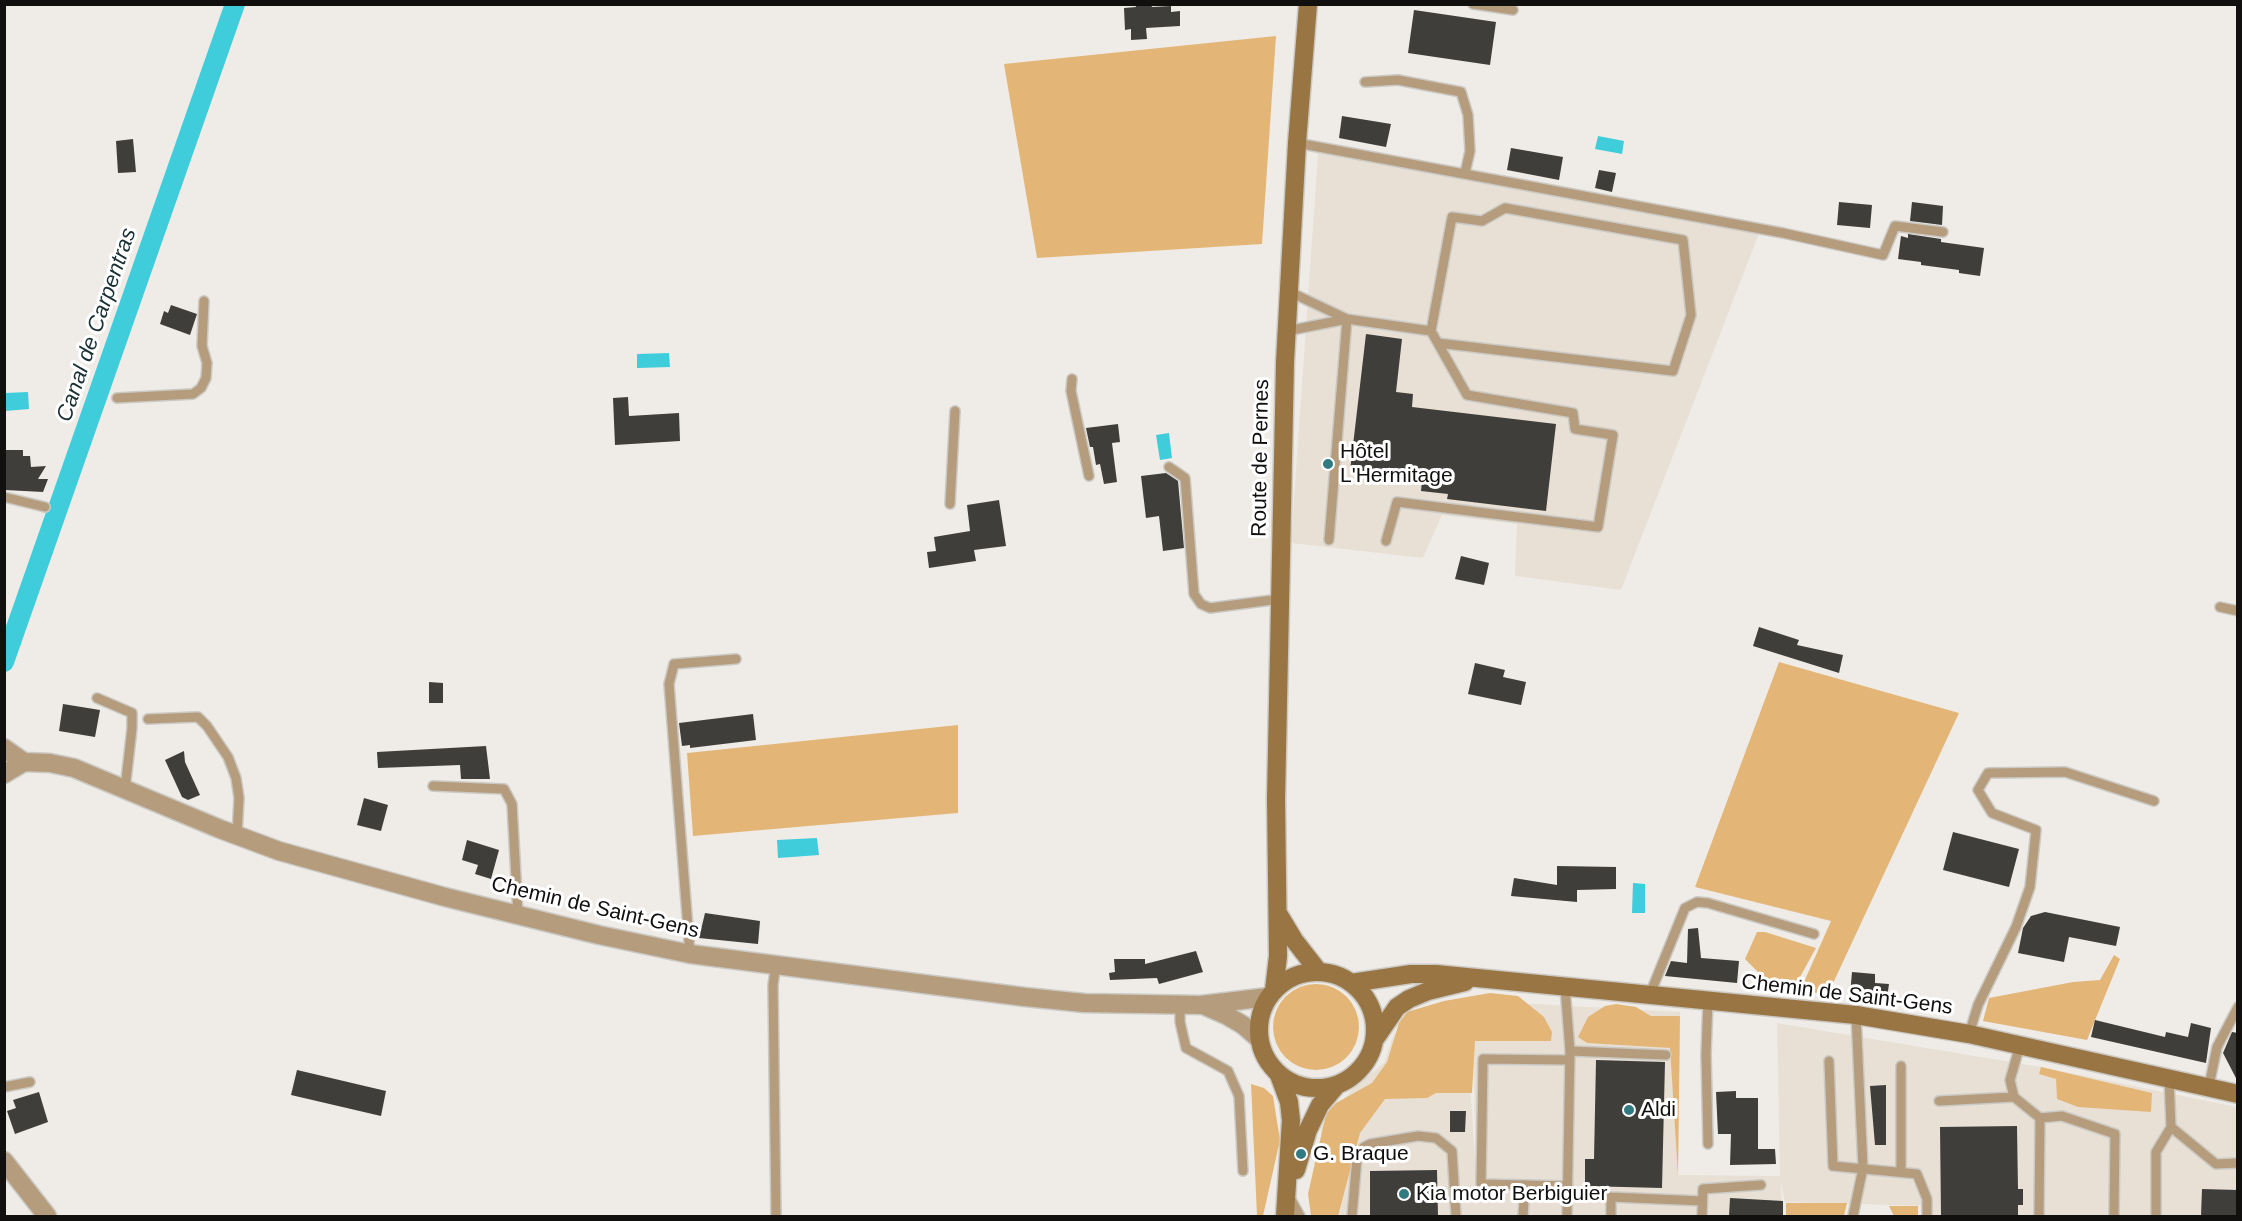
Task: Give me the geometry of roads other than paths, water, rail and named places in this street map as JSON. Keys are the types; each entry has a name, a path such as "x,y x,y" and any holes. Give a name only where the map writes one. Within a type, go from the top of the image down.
{"main road":[{"name":"Route de Pernes","path":"1271,993 1277,963 1276,799 1287,331 1297,143 1308,4"},
{"name":"Route de Pernes","path":"1278,912 1294,940 1319,972"},
{"path":"1288,1195 1308,1130 1320,1104 1336,1086 1362,1068 1375,1039 1373,1014 1361,991 1351,983 1336,975 1319,972 1295,976 1271,993 1260,1016 1258,1038 1262,1052 1269,1065 1280,1075 1300,1086 1312,1089 1336,1086"},
{"name":"Chemin de Saint-Gens","path":"1351,983 1436,974 1856,1015 1969,1034 2238,1091"},
{"name":"Chemin de Saint-Gens","path":"1375,1039 1397,1007 1409,999 1428,991 1476,979"},
{"path":"1280,1075 1289,1102 1291,1120 1285,1216"}],"street":[{"path":"4,748 24,762 4,774"},
{"name":"Chemin de Saint-Gens","path":"24,762 50,763 74,768 237,835 302,857 445,897 599,935 690,954 1084,1003 1201,1005 1271,993"},
{"name":"Chemin de Saint-Gens","path":"1201,1005 1244,1025 1258,1038"},
{"path":"4,1161 47,1216"}],"lane":[{"path":"1473,4 1513,10"},
{"path":"1365,82 1398,80 1461,92 1468,115 1470,152 1465,174"},
{"path":"1297,143 1783,233 1883,255 1895,226 1943,232"},
{"path":"1386,541 1397,502 1598,527 1613,435 1575,429 1573,413 1467,395 1431,331 1452,217 1482,221 1505,208 1683,240 1691,315 1673,371 1438,343"},
{"path":"1290,292 1347,319 1431,331"},
{"path":"117,398 193,394 201,388 206,378 207,363 202,346 204,301"},
{"path":"1287,331 1347,319"},
{"path":"1329,540 1347,319"},
{"path":"1072,379 1071,391 1089,476"},
{"path":"950,504 955,411"},
{"path":"1169,467 1185,478 1194,594 1201,604 1210,608 1280,599"},
{"path":"4,497 45,507"},
{"path":"2220,607 2238,611"},
{"path":"690,954 669,684 675,664 736,659"},
{"path":"97,698 132,713 125,789"},
{"path":"148,719 198,717 207,726 228,757 236,778 239,798 237,835"},
{"path":"1969,1034 1978,1005 2016,927 2027,897 2037,830 1992,813 1978,790 1988,773 2065,772 2154,801"},
{"path":"433,786 504,789 512,804 518,915"},
{"path":"1650,994 1685,908 1697,902 1708,903 1814,934"},
{"path":"776,964 773,994 776,1216"},
{"path":"1565,987 1570,1055 1567,1216"},
{"path":"1708,1000 1706,1054 1708,1144"},
{"path":"1180,1003 1180,1022 1186,1048 1228,1071 1239,1096 1244,1171"},
{"path":"2209,1086 2217,1047 2238,1007"},
{"path":"1853,1216 1863,1167 1856,1015"},
{"path":"2020,1045 2010,1080 2014,1097 2040,1118 2062,1116 2115,1134 2114,1216"},
{"path":"1666,1055 1570,1055 1483,1059 1481,1184 1525,1185 1611,1197 1702,1201"},
{"path":"1829,1061 1833,1166 1863,1167 1917,1174 1927,1199 1927,1216"},
{"path":"1901,1065 1901,1172"},
{"path":"2156,1216 2156,1152 2171,1126 2169,1078"},
{"path":"4,1087 30,1082"},
{"path":"1939,1101 2014,1097"},
{"path":"2039,1216 2040,1118"},
{"path":"2171,1126 2216,1164 2238,1163"},
{"path":"1352,1216 1357,1158 1364,1148 1370,1144 1418,1136 1436,1138 1452,1151 1456,1216"},
{"path":"1524,1216 1525,1185"},
{"path":"1702,1216 1703,1190 1761,1185"},
{"path":"1288,1195 1300,1216"},
{"path":"1611,1197 1611,1216"}],"water":[{"path":"1598,136 1624,141 1622,154 1595,149"},
{"path":"669,353 670,367 637,368 637,354"},
{"path":"28,392 29,409 5,411 5,393"},
{"path":"1169,433 1172,458 1160,460 1156,435"},
{"path":"817,838 819,855 778,858 777,840"},
{"path":"1633,883 1645,884 1645,913 1632,913"}],"waterway":[{"name":"Canal de Carpentras","path":"4,662 235,4"}],"place":[{"name":"Hôtel L'Hermitage","path":"1328,464"},
{"name":"Aldi","path":"1629,1110"},
{"name":"G. Braque","path":"1301,1154"},
{"name":"Kia motor Berbiguier","path":"1404,1194"}]}
